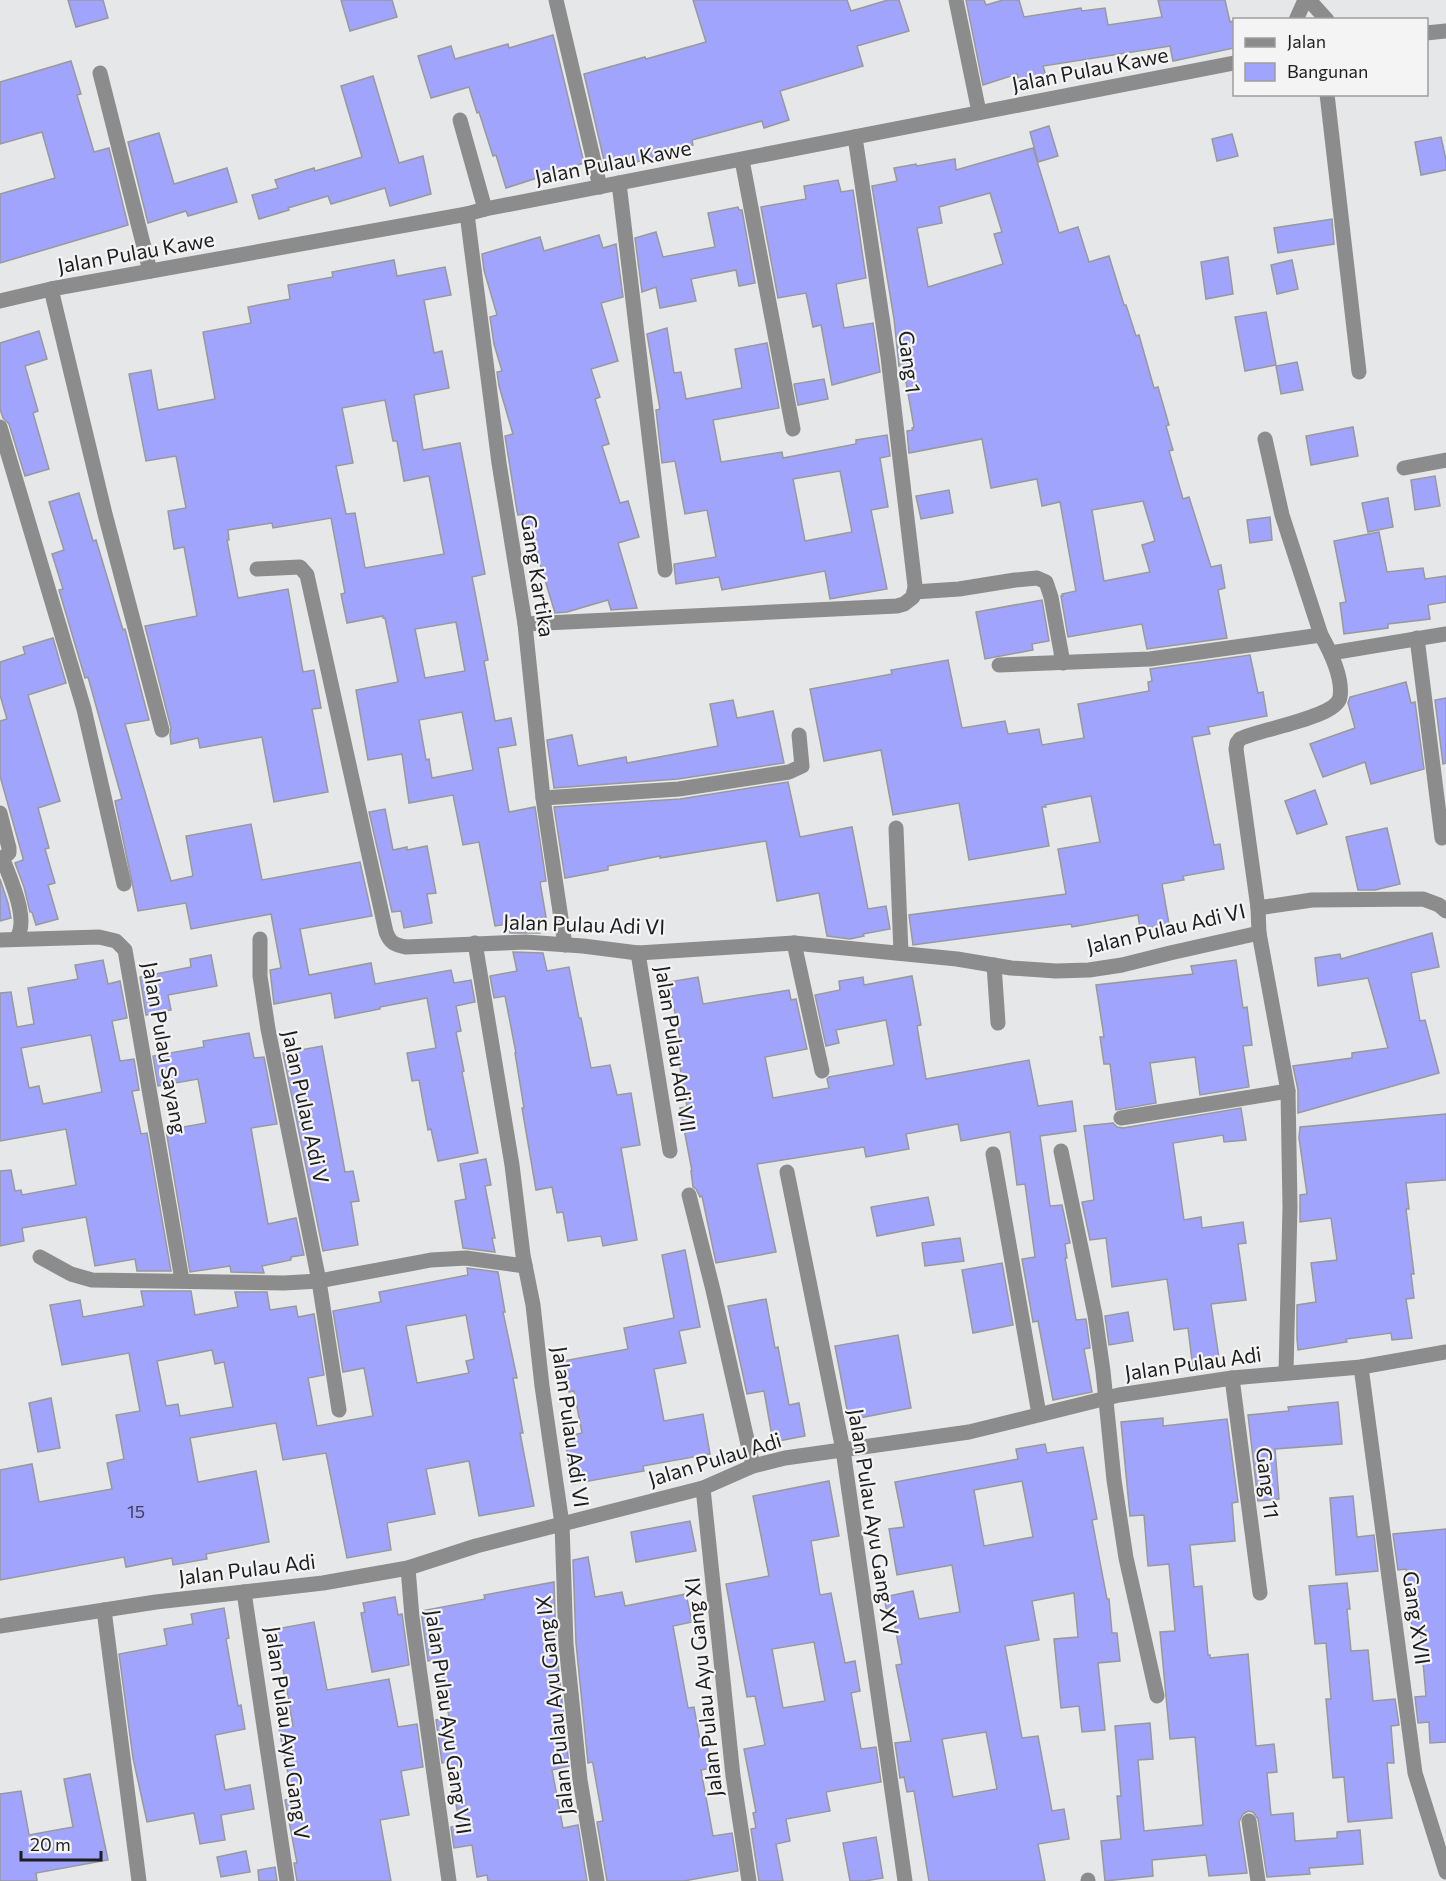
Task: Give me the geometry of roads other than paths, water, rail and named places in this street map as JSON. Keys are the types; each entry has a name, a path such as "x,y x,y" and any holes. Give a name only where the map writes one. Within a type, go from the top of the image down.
{"street":[{"path":"556,0 600,187"},
{"path":"956,0 980,112"},
{"path":"1297,18 1305,0"},
{"path":"1309,0 1325,18"},
{"path":"1428,33 1446,31"},
{"name":"Jalan Pulau Kawe","path":"0,301 51,289 467,214 1233,63"},
{"path":"100,73 150,272"},
{"path":"1328,96 1359,372"},
{"path":"460,120 485,209"},
{"name":"Gang 1","path":"855,137 888,357 914,592"},
{"path":"742,160 793,429"},
{"path":"619,183 665,570"},
{"name":"Gang Kartika","path":"467,214 499,463 525,624 543,798 565,945"},
{"path":"51,289 105,514 162,730"},
{"path":"0,427 84,709 124,884"},
{"name":"Jalan Pulau Adi VI","path":"257,569 300,567 307,575 388,938 397,945 406,947 525,942 638,953 795,943 957,959 1011,968 1056,971 1100,968 1259,933 1258,908 1236,757 1237,743 1246,736 1318,715 1335,706 1340,698 1338,675 1331,653 1321,635 1282,515 1265,438"},
{"path":"1404,468 1446,460"},
{"path":"525,624 897,606 910,600 914,592 959,589 1015,579 1037,578 1046,582 1051,597 1063,663"},
{"path":"1331,653 1446,634"},
{"path":"999,665 1150,659 1321,635"},
{"path":"1417,638 1442,838"},
{"path":"543,798 679,789 789,772 801,766 799,735"},
{"path":"0,813 9,848 4,862 22,919 20,932 16,939"},
{"path":"896,828 900,953"},
{"path":"1258,908 1312,900 1424,899 1439,905 1446,911"},
{"path":"1259,933 1287,1091 1290,1208 1286,1372"},
{"name":"Jalan Pulau Sayang","path":"0,940 99,938 116,941 125,950 182,1280"},
{"name":"Jalan Pulau Adi V","path":"260,939 260,976 268,1029 320,1281 339,1410"},
{"name":"Jalan Pulau Adi VI","path":"475,943 512,1165 562,1524"},
{"path":"795,943 822,1071"},
{"name":"Jalan Pulau Adi VII","path":"638,953 670,1151"},
{"path":"994,965 998,1023"},
{"path":"1121,1118 1287,1091"},
{"path":"1061,1151 1095,1314 1114,1480 1126,1558 1157,1696"},
{"path":"993,1154 1039,1414"},
{"name":"Jalan Pulau Ayu Gang XV","path":"787,1172 843,1450 905,1881"},
{"path":"689,1195 753,1466"},
{"path":"40,1257 71,1274 92,1280 284,1283 320,1281 430,1260 466,1258 525,1266"},
{"name":"Jalan Pulau Adi","path":"0,1626 156,1602 323,1583 408,1568 476,1546 703,1488 753,1466 785,1458 969,1432 1119,1395 1232,1378 1361,1367 1446,1352"},
{"name":"Gang XVII","path":"1361,1367 1415,1773 1446,1872"},
{"name":"Gang 11","path":"1232,1378 1260,1593"},
{"name":"Jalan Pulau Ayu Gang XI","path":"703,1488 734,1776 749,1881"},
{"name":"Jalan Pulau Ayu Gang IX","path":"562,1524 566,1644 580,1780 597,1881"},
{"name":"Jalan Pulau Ayu Gang VII","path":"408,1568 412,1617 449,1881"},
{"name":"Jalan Pulau Ayu Gang V","path":"244,1592 287,1881"},
{"path":"104,1610 140,1881"},
{"path":"1249,1821 1258,1881"}]}
